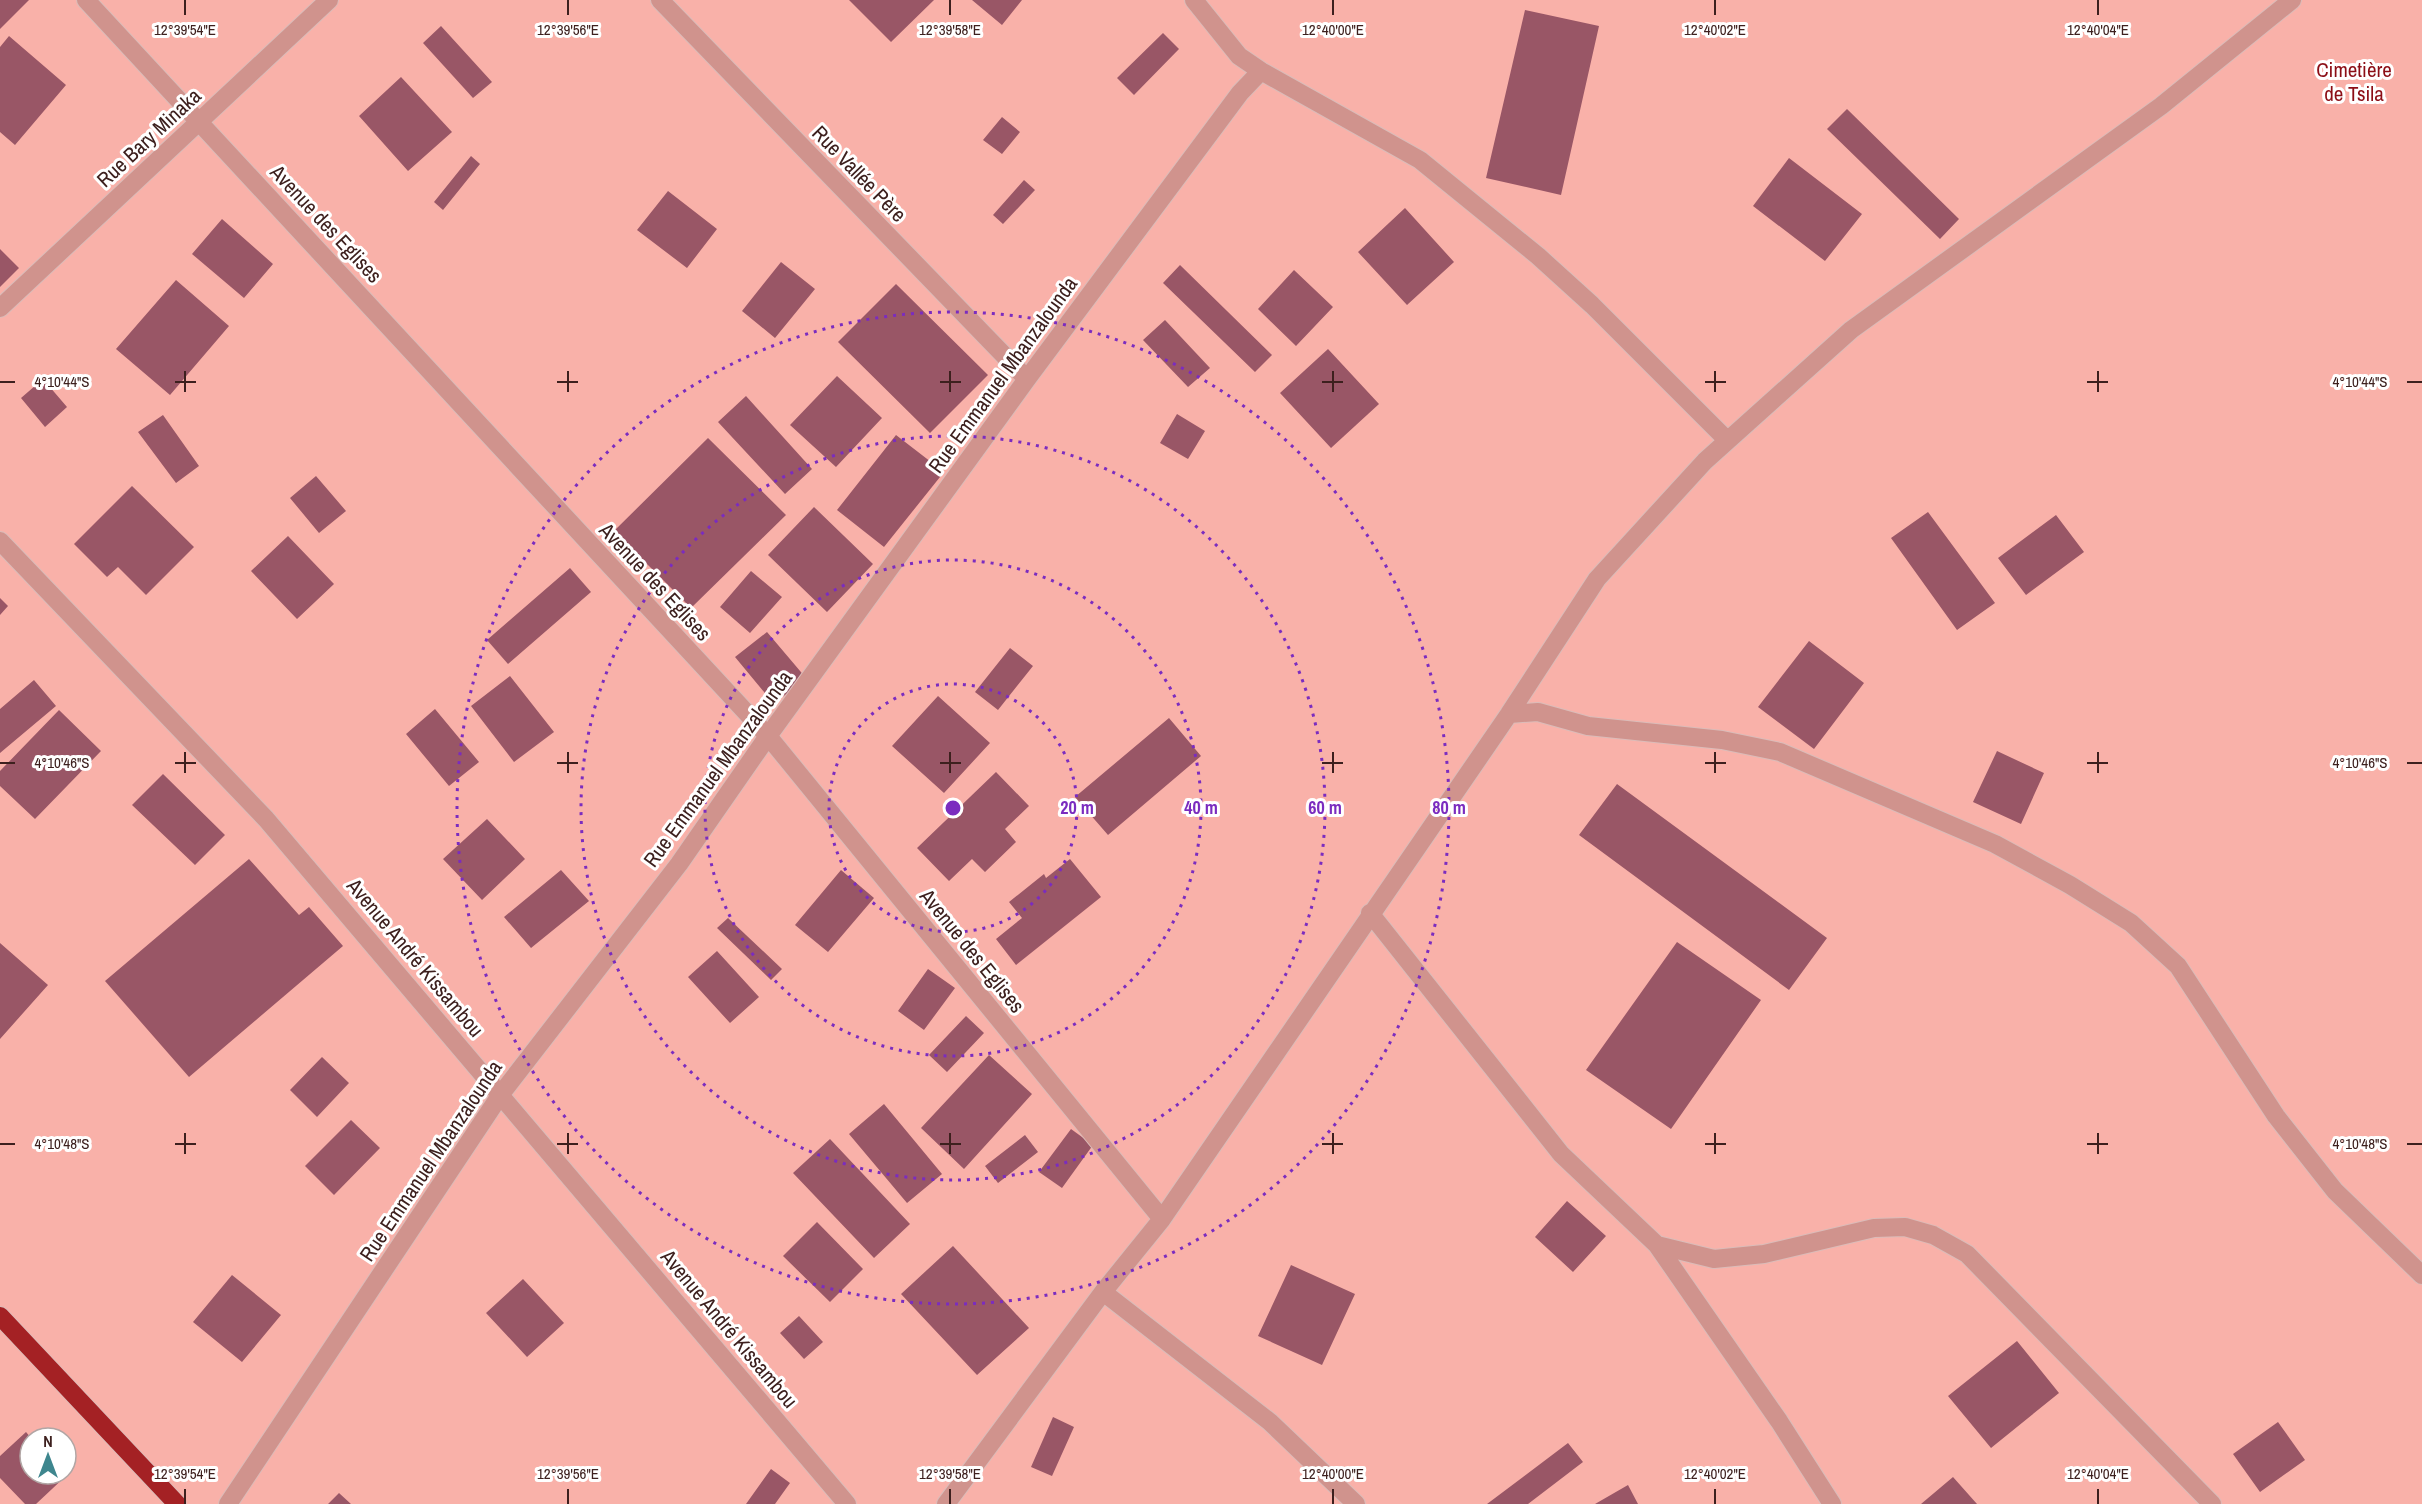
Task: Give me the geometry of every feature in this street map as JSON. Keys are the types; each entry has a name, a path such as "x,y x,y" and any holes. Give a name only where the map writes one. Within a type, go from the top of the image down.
{"highway":[{"path":"0,1316 177,1504"}],"street":[{"name":"Avenue des Eglises","path":"86,0 768,736 1161,1219"},
{"name":"Rue Bary Minaka","path":"0,308 329,0"},
{"name":"Rue Vallée Père","path":"660,0 1027,379"},
{"path":"1194,0 1239,56 1261,71 1420,160 1538,256 1592,305 1727,440"},
{"path":"946,1504 1103,1292 1161,1219 1509,714 1597,579 1705,461 1851,330 2161,106 2292,0"},
{"name":"Rue Emmanuel Mbanzalounda","path":"228,1504 501,1094 679,864 768,736 1027,379 1233,103 1261,71"},
{"name":"Avenue André Kissambou","path":"0,542 267,819 847,1504"},
{"path":"1509,714 1538,712 1588,726 1722,740 1780,752 1995,844 2070,885 2131,923 2178,966 2276,1116 2327,1182 2422,1275"},
{"path":"1370,913 1561,1154 1657,1245 1779,1421 1832,1504"},
{"path":"1657,1245 1714,1259 1764,1254 1874,1228 1905,1227 1933,1235 1967,1254 2212,1504"},
{"path":"1103,1292 1270,1422 1356,1504"}],"green space":[{"name":"Cimetière de Tsila","path":"0,0 2422,0 2422,1504 0,1504"}],"building":[{"path":"0,0 29,0 0,29"},
{"path":"849,0 934,0 891,42"},
{"path":"972,0 1022,0 1002,25"},
{"path":"1525,10 1599,26 1561,195 1486,178"},
{"path":"441,26 492,82 473,98 423,43"},
{"path":"1163,33 1179,49 1134,95 1117,78"},
{"path":"9,36 66,85 15,145 0,132 0,47"},
{"path":"401,77 452,132 408,171 359,116"},
{"path":"1847,109 1959,219 1940,239 1827,129"},
{"path":"1002,117 1020,132 1002,154 983,140"},
{"path":"471,156 480,164 443,210 434,202"},
{"path":"1789,158 1862,214 1825,261 1753,206"},
{"path":"1024,180 1035,190 1003,224 993,215"},
{"path":"668,191 717,229 687,268 637,230"},
{"path":"1405,208 1454,262 1407,305 1358,252"},
{"path":"222,219 273,264 244,298 192,254"},
{"path":"0,249 19,268 0,287"},
{"path":"781,262 815,289 775,338 742,311"},
{"path":"1180,265 1272,355 1255,372 1163,283"},
{"path":"1294,270 1333,307 1296,346 1258,309"},
{"path":"176,280 229,326 170,395 116,349"},
{"path":"896,284 988,375 930,433 838,342"},
{"path":"1165,320 1210,368 1188,387 1143,340"},
{"path":"1328,349 1379,404 1331,448 1280,393"},
{"path":"837,376 882,418 836,467 790,425"},
{"path":"43,379 67,407 45,427 21,398"},
{"path":"746,396 812,469 785,494 718,422"},
{"path":"1177,414 1205,431 1188,459 1160,443"},
{"path":"163,415 199,466 176,483 138,432"},
{"path":"896,435 944,472 884,547 837,510"},
{"path":"708,438 786,515 691,608 614,531"},
{"path":"316,476 346,511 319,533 290,498"},
{"path":"132,486 194,547 146,595 118,567 107,577 74,544"},
{"path":"814,507 873,564 827,612 768,555"},
{"path":"1928,512 1995,603 1957,630 1891,538"},
{"path":"2056,515 2084,552 2026,595 1998,558"},
{"path":"288,536 334,584 297,619 251,571"},
{"path":"570,568 591,592 508,664 487,640"},
{"path":"751,571 782,597 750,633 720,607"},
{"path":"0,598 8,606 0,615"},
{"path":"767,632 806,678 774,704 735,657"},
{"path":"1809,641 1864,683 1814,749 1758,707"},
{"path":"1010,648 1033,666 998,710 975,692"},
{"path":"510,676 554,732 514,762 471,706"},
{"path":"34,680 56,706 0,753 0,709"},
{"path":"938,696 990,743 944,793 892,746"},
{"path":"435,709 479,762 449,786 406,734"},
{"path":"59,710 101,751 35,819 0,786 0,771"},
{"path":"1169,718 1201,756 1108,835 1075,797"},
{"path":"1997,751 2044,773 2021,824 1973,802"},
{"path":"996,772 1029,806 1005,829 1016,842 985,872 972,859 949,881 917,848"},
{"path":"163,774 225,835 195,865 132,805"},
{"path":"1617,784 1827,938 1789,990 1579,835"},
{"path":"487,819 525,859 482,900 443,859"},
{"path":"249,859 299,915 309,907 343,946 189,1077 105,981"},
{"path":"1070,859 1101,897 1016,965 996,939 1022,918 1009,902 1044,874 1046,878"},
{"path":"561,870 589,901 531,948 504,917"},
{"path":"841,870 874,898 828,952 795,925"},
{"path":"728,918 782,969 771,980 717,928"},
{"path":"1677,942 1761,1000 1671,1129 1586,1070"},
{"path":"0,943 48,985 0,1039"},
{"path":"717,951 759,997 730,1023 688,977"},
{"path":"928,969 955,988 924,1030 898,1011"},
{"path":"966,1016 984,1033 947,1072 929,1055"},
{"path":"989,1055 1032,1094 964,1169 921,1128"},
{"path":"322,1057 349,1083 317,1117 290,1090"},
{"path":"884,1104 942,1174 907,1203 849,1134"},
{"path":"351,1120 380,1148 334,1195 305,1166"},
{"path":"1071,1129 1093,1145 1062,1188 1039,1172"},
{"path":"1025,1135 1038,1152 998,1183 985,1166"},
{"path":"830,1139 910,1224 874,1258 793,1173"},
{"path":"1567,1201 1606,1236 1573,1272 1535,1237"},
{"path":"817,1222 863,1269 830,1302 783,1256"},
{"path":"953,1246 1029,1328 977,1375 901,1294"},
{"path":"1291,1265 1355,1294 1322,1365 1258,1336"},
{"path":"232,1275 281,1315 242,1362 193,1322"},
{"path":"523,1279 564,1323 527,1357 486,1313"},
{"path":"799,1316 823,1342 804,1359 780,1333"},
{"path":"2017,1341 2059,1393 1991,1448 1948,1396"},
{"path":"1053,1417 1074,1427 1052,1476 1031,1467"},
{"path":"2278,1422 2305,1460 2260,1492 2233,1454"},
{"path":"18,1439 18,1486 55,1486 36,1504 25,1504 0,1478 0,1456"},
{"path":"1568,1443 1583,1462 1528,1504 1487,1504"},
{"path":"771,1469 790,1483 775,1504 746,1504"},
{"path":"1953,1477 1977,1504 1921,1504"},
{"path":"1628,1485 1638,1504 1595,1504"},
{"path":"339,1493 351,1504 328,1504"}]}
